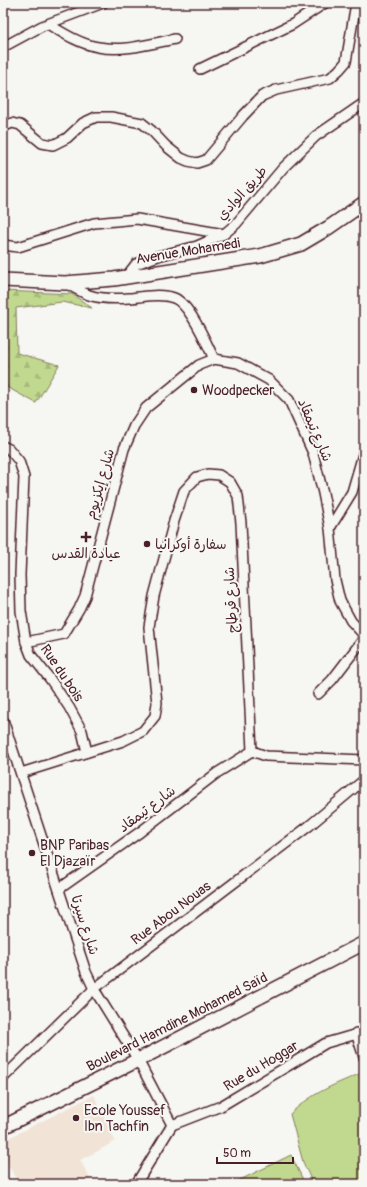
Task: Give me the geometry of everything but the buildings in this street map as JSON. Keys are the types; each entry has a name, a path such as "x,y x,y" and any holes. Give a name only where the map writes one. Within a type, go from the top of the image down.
{"street":[{"path":"3,47 88,5 103,3"},
{"path":"200,69 293,24 325,3"},
{"path":"3,127 12,123 20,125 42,143 53,145 67,138 83,123 89,120 96,117 112,117 142,123 166,146 184,160 197,163 206,160 262,96 276,90 330,78 339,70 346,62 356,3"},
{"path":"48,24 79,41 98,48 125,48 175,40"},
{"name":"طريق الوادي","path":"126,277 136,264 158,256 197,246 224,234 236,224 283,168 316,136 364,103"},
{"name":"Avenue Mohamedi","path":"3,280 64,283 114,279 260,256 301,244 328,228 364,203"},
{"path":"3,245 18,247 94,223 137,219 224,234"},
{"path":"64,283 90,295 104,297 127,298 155,295 175,298 187,309 203,335 214,359"},
{"name":"شارع تيمقاد","path":"214,359 238,362 269,380 289,400 313,453 324,493 330,528 334,580 340,601 351,621 364,633 362,641 332,680 318,694"},
{"name":"شارع إيكزيوم","path":"26,642 64,634 79,609 85,596 124,449 134,426 146,408 199,365 214,359"},
{"name":"Rue du bois","path":"3,446 9,449 19,461 24,477 20,575 21,611 26,642 31,655 50,678 69,707 82,731 87,752"},
{"path":"330,528 352,492 364,450"},
{"name":"شارع قرطاج","path":"21,773 123,741 143,731 155,716 157,703 149,627 154,596 174,521 184,491 196,477 208,474 219,475 230,482 238,496 242,523 252,750"},
{"name":"شارع سيرتا","path":"3,720 86,972 94,989 138,1060 172,1125"},
{"path":"252,750 266,756 364,760"},
{"name":"شارع تيمقاد","path":"59,889 140,832 217,773 252,750"},
{"name":"Rue Abou Nouas","path":"3,1078 94,989 309,826 364,780"},
{"name":"Boulevard Hamdine Mohamed Saïd","path":"3,1127 138,1060 364,943"},
{"path":"360,1033 364,1057"},
{"name":"Rue du Hoggar","path":"172,1125 221,1106 326,1043 360,1033"},
{"path":"136,1184 172,1125"}],"shaded area":[{"name":"Ecole Youssef Ibn Tachfin","path":"94,1095 115,1141 80,1160 93,1184 19,1184 3,1156 3,1141"}],"green space":[{"path":"3,291 72,294 92,308 62,302 16,308 17,353 59,365 36,403 3,385"},
{"path":"364,1072 364,1184 313,1184 303,1162 290,1114 316,1094"},
{"path":"291,1155 305,1184 231,1184 238,1181"}],"place":[{"name":"Woodpecker","path":"194,390"},
{"name":"عيادة القدس","path":"86,537"},
{"name":"سفارة أوكرانيا","path":"147,544"},
{"name":"BNP Paribas El Djazaïr","path":"32,853"},
{"name":"Ecole Youssef Ibn Tachfin","path":"76,1118"}]}
